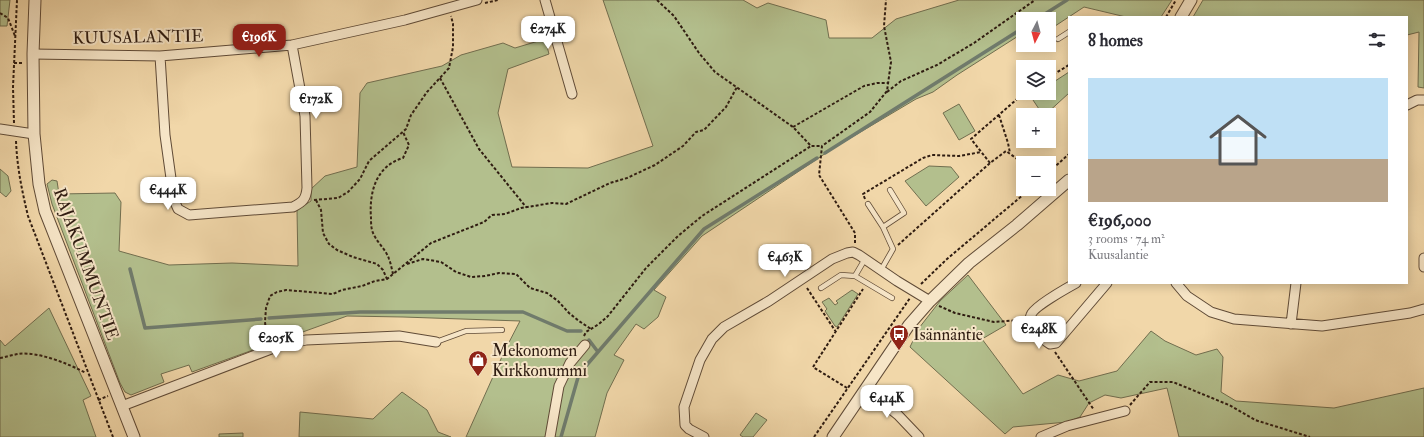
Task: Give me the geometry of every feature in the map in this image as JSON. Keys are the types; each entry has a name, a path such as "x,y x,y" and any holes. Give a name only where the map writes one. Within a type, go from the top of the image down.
{"street":[{"name":"RAJAKUMMUNTIE","path":"35,0 33,54 34,134 39,184 45,211 134,437"},
{"name":"KUUSALANTIE","path":"33,54 160,56 292,44 405,20 477,0"},
{"path":"545,0 572,94"},
{"path":"1182,16 1191,0"},
{"path":"160,56 166,135 174,200 178,209 189,215 293,207 302,202 306,197 305,116 292,44"},
{"path":"1408,104 1417,100 1424,100"},
{"path":"0,129 34,134"},
{"path":"833,437 909,325 930,301 969,263 1017,225 1068,181"},
{"path":"704,437 689,429 685,425 684,407 700,360 712,339 724,327 769,301 832,259 853,252 930,301"},
{"path":"1424,258 1424,266"},
{"path":"1074,284 1038,307 1031,314 1030,320 1036,332 1050,344 1056,343 1106,284"},
{"path":"1177,284 1187,296 1211,312 1234,319 1322,326 1410,314 1424,309"},
{"path":"1291,324 1296,284"},
{"path":"122,406 270,350 306,340 399,336 436,342"},
{"path":"550,437 559,386 570,363 585,345"},
{"path":"866,389 898,415 919,437"},
{"path":"1042,437 1068,426 1125,411"}],"lane":[{"path":"1058,39 1068,33"},
{"path":"883,227 904,213 890,190"},
{"path":"868,204 883,227 893,249 881,270"},
{"path":"855,276 865,259"},
{"path":"821,288 841,275 855,276 892,298"},
{"path":"436,342 466,331 502,330"}],"path":[{"path":"657,0 674,16 699,53 715,72 793,127 811,146"},
{"path":"885,94 887,91 891,62 884,26 886,0"},
{"path":"585,345 584,338 586,332 608,316 646,268 684,231 702,216 811,146 822,146 870,112 885,94 901,81 937,64 974,43 1035,0"},
{"path":"1167,16 1176,0"},
{"path":"306,197 316,200 338,198 348,192 360,179 369,161 406,129 411,115 427,92 449,68 453,46 450,13"},
{"path":"0,14 8,18 15,37"},
{"path":"1056,73 1068,66"},
{"path":"440,78 479,149 526,207"},
{"path":"793,127 864,86 877,83 888,83"},
{"path":"270,350 267,342 265,322 266,308 270,296 276,292 286,290 333,294 342,290 387,279 432,243 484,222 492,215 505,214 526,207 552,203 566,204 610,183 627,178 655,165 683,146 696,132 704,130 726,107 737,88"},
{"path":"990,163 971,139 1016,100"},
{"path":"999,115 1010,154"},
{"path":"392,274 389,258 372,230 370,208 372,188 380,174 393,162 403,158 409,145 403,132"},
{"path":"822,146 819,175 855,233 853,252"},
{"path":"893,249 990,163 1006,151 1016,158"},
{"path":"868,204 863,194 923,158 932,155 959,156 981,152"},
{"path":"1056,166 1068,155"},
{"path":"316,200 321,210 323,233 329,244 337,250 353,257 377,264 383,270 387,279"},
{"path":"404,265 423,259 441,262 456,272 471,277 516,274 530,288 547,293 558,301 569,313 592,329"},
{"path":"802,279 836,332"},
{"path":"847,388 813,367 867,283"},
{"path":"930,301 955,313 994,322 1030,320"},
{"path":"1050,344 1100,417"},
{"path":"0,358 20,353 34,355 65,362 88,373"},
{"path":"1125,411 1150,382 1173,382 1229,405 1255,420 1310,437"}],"green space":[{"path":"0,0 10,0 7,26 0,26"},
{"path":"603,0 743,0 757,8 768,3 826,20 829,38 872,38 896,19 959,0 1172,0 1162,16 1122,16 1084,7 1068,16 1056,25 1056,12 1016,12 1016,37 933,92 916,99 832,149 702,236 654,290 666,297 658,317 644,329 636,324 614,355 624,360 607,393 595,437 466,437 505,350 520,321 347,316 192,372 189,365 161,374 164,382 131,395 125,392 120,383 52,204 47,184 52,180 57,181 59,194 115,193 121,202 119,251 169,265 232,263 298,266 297,210 311,201 311,189 325,176 357,167 360,93 367,83 442,66 461,55 503,43 515,48 545,39 549,54 508,69 498,113 512,167 588,168 653,146"},
{"path":"1203,0 1424,0 1424,88 1418,87 1419,32 1408,35 1408,16 1194,16"},
{"path":"1068,73 1068,94 1053,108 1038,108 1033,100 1056,100 1056,80"},
{"path":"959,104 975,131 959,140 943,113"},
{"path":"929,166 951,167 959,177 926,206 905,181"},
{"path":"0,169 8,176 11,191 6,197 0,192"},
{"path":"968,275 1006,325 982,339 1023,394 1058,375 1079,381 1117,371 1151,331 1165,341 1196,355 1217,349 1223,357 1221,392 1236,401 1334,408 1424,388 1424,437 1179,437 1167,388 1121,398 1105,395 1089,403 1080,417 1067,422 1013,427 1005,434 910,347 919,328 940,301"},
{"path":"852,290 858,294 837,327 825,311 827,309 822,302 829,298 835,305 838,303 836,301"},
{"path":"49,308 91,396 83,400 96,437 0,437 0,340 5,346"},
{"path":"402,392 427,410 438,432 451,437 299,437 300,412 373,419"},
{"path":"756,413 767,420 753,437 743,437 740,435"},
{"path":"243,433 243,437 219,437 219,434"}],"waterway":[{"path":"1048,12 1067,0"},
{"path":"825,153 1016,32"},
{"path":"561,437 579,374 704,229 817,158"},
{"path":"130,269 145,328 261,319"},
{"path":"269,318 360,312 523,312 567,331 581,331"},
{"path":"589,340 598,352"}],"place":[{"name":"Isännäntie","path":"899,351"},
{"name":"Mekonomen Kirkkonummi","path":"478,377"}]}
